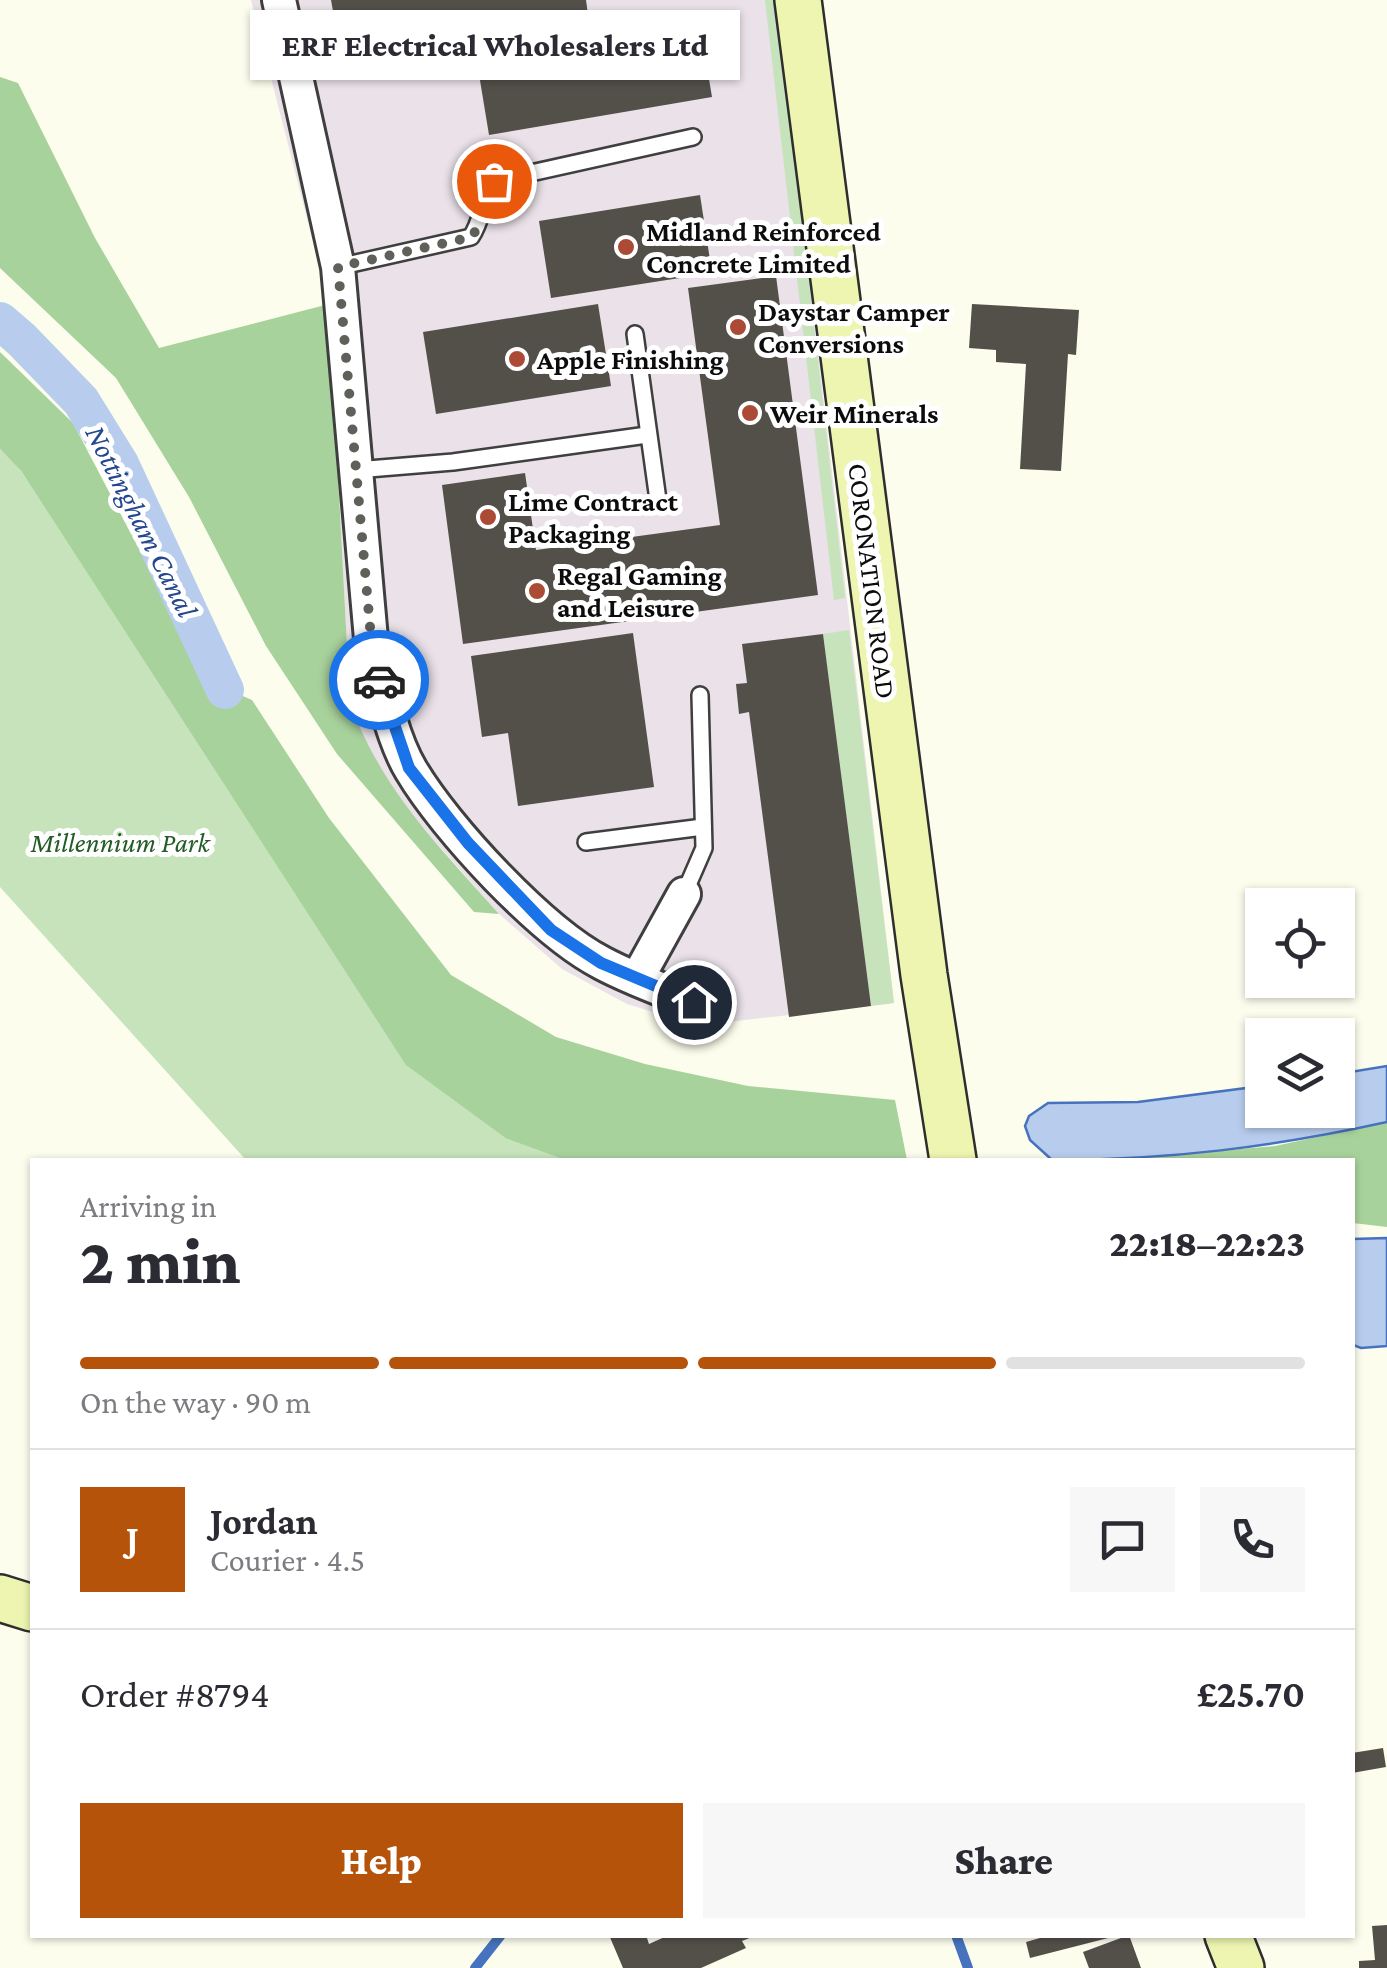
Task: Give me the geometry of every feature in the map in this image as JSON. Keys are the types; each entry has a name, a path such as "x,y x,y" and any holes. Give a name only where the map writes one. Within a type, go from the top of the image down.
{"street":[{"path":"280,0 338,267 371,638 378,677 409,768 468,843 551,930 601,963 694,1002"},
{"name":"CORONATION ROAD","path":"798,0 924,974 954,1158"},
{"path":"637,979 684,894"},
{"path":"0,1598 30,1607"},
{"path":"1229,1938 1241,1968"}],"lane":[{"path":"338,267 472,237 480,224 484,196 494,181 693,137"},
{"path":"636,334 658,500"},
{"path":"356,470 453,462 647,435"},
{"path":"684,894 704,848 700,695"},
{"path":"586,842 703,827"}],"shaded area":[{"path":"251,0 777,0 894,1003 719,1023 676,1019 627,1004 562,969 499,914 402,804 365,745 350,703 329,304"}],"green space":[{"path":"765,0 777,0 845,598 834,600"},
{"path":"0,77 18,83 95,238 159,348 329,304 350,703 363,735 396,791 499,914 474,912 337,754 266,646 189,497 116,378 0,268"},
{"path":"0,352 73,423 208,681 252,700 329,818 451,975 556,1037 645,1064 748,1086 895,1100 907,1158 559,1158 507,1139 406,1065 22,472 0,449"},
{"name":"Millennium Park","path":"0,449 22,472 507,1139 559,1158 244,1158 0,887"},
{"path":"849,630 894,1003 871,1006 823,634"},
{"path":"1387,1122 1387,1227 1355,1223 1355,1158 1136,1158 1275,1146"}],"water":[{"path":"1387,1066 1387,1122 1303,1138 1179,1155 1050,1158 1030,1140 1025,1126 1029,1116 1048,1103 1138,1102 1245,1088 1245,1128 1355,1128 1355,1071"},
{"path":"1387,1238 1387,1346 1355,1346 1355,1239"}],"building":[{"path":"331,0 586,0 588,15 341,56"},
{"path":"699,19 712,97 489,135 476,56"},
{"name":"Midland Reinforced Concrete Limited","path":"700,195 712,273 551,298 539,221"},
{"path":"776,276 818,595 463,644 442,485 525,473 536,550 720,525 688,288"},
{"name":"Apple Finishing","path":"598,304 611,386 436,414 423,332"},
{"path":"972,304 1079,310 1076,355 1068,354 1061,471 1020,469 1026,364 996,362 996,350 969,348"},
{"path":"633,633 654,787 518,806 508,733 482,737 471,656"},
{"path":"823,634 871,1006 789,1017 749,712 739,714 736,684 747,683 742,644"},
{"path":"1383,1748 1386,1767 1355,1772 1355,1753"},
{"path":"1387,1925 1387,1968 1359,1968 1359,1961 1375,1960 1372,1926"},
{"path":"610,1938 647,1938 649,1944 662,1938 750,1938 742,1941 746,1948 701,1968 623,1968"},
{"path":"1040,1938 1108,1938 1030,1958 1026,1942"},
{"path":"1130,1938 1141,1968 1089,1968 1083,1952"}],"waterway":[{"name":"Nottingham Canal","path":"0,321 81,401 120,464 225,690"},
{"path":"475,1968 499,1938"},
{"path":"957,1938 968,1968"}],"way so far":[{"path":"379,680 371,638 338,267 472,237 480,224 484,196 494,181"}],"place":[{"name":"ERF Electrical Wholesalers Ltd","path":"494,181"},
{"name":"Midland Reinforced Concrete Limited","path":"626,247"},
{"name":"Daystar Camper Conversions","path":"738,327"},
{"name":"Apple Finishing","path":"517,359"},
{"name":"Weir Minerals","path":"750,413"},
{"name":"Lime Contract Packaging","path":"488,517"},
{"name":"Regal Gaming and Leisure","path":"537,591"}],"route":[{"path":"379,680 409,768 468,843 551,930 601,963 694,1002"}]}
